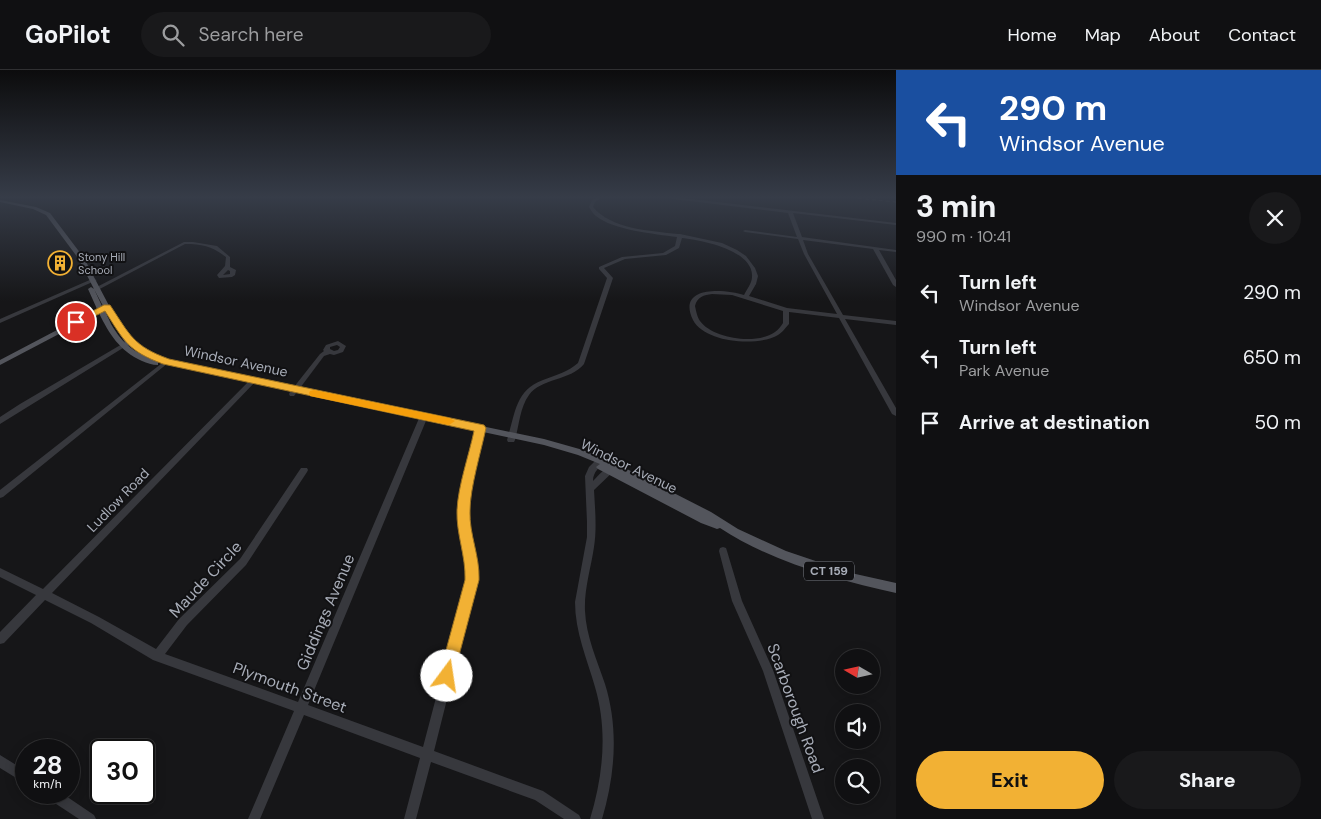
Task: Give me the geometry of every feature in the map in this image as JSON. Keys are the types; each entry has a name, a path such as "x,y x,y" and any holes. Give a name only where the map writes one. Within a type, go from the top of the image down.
{"main road":[{"name":"Windsor Avenue","path":"54,231 93,285 104,308 126,344 143,359 512,438 598,462 705,520 729,529 769,549 862,581 896,588"},
{"path":"0,363 104,308"}],"street":[{"path":"655,231 718,243 737,252 748,260 754,268 755,278 746,297"},
{"path":"745,231 896,250"},
{"path":"797,231 806,254 896,414"},
{"path":"512,438 523,401 529,391 570,373 581,364 610,278 601,268 624,258 664,254 677,247 680,235"},
{"path":"0,321 93,285 184,243 201,244 222,251 228,257 228,268"},
{"path":"875,248 896,285"},
{"path":"786,310 788,321 780,332 762,339 732,340 716,336 702,328 692,312 692,303 702,294 722,292 746,297 786,310 896,323"},
{"path":"0,421 126,344"},
{"path":"294,392 322,355 328,352"},
{"path":"0,495 164,364"},
{"name":"Ludlow Road","path":"0,639 252,382"},
{"name":"Giddings Avenue","path":"254,819 423,419"},
{"path":"410,819 472,580 463,509 479,431"},
{"path":"596,819 603,796 609,762 603,697 584,635 580,612 581,589 591,536 589,476 598,462"},
{"path":"590,488 613,469"},
{"name":"Maude Circle","path":"157,656 183,622 243,562 257,545 304,470"},
{"name":"Scarborough Road","path":"723,551 737,601 768,670 818,819"},
{"name":"Plymouth Street","path":"0,572 95,620 157,656 539,795 575,819"},
{"path":"0,761 15,771"},
{"path":"67,804 90,819"}],"slow traffic":[{"path":"314,393 449,421"}],"place":[{"name":"Stony Hill School","path":"60,263"}],"route":[{"path":"76,322 107,307 129,342 166,362 480,428 463,509 471,558 472,580 447,676"}]}
